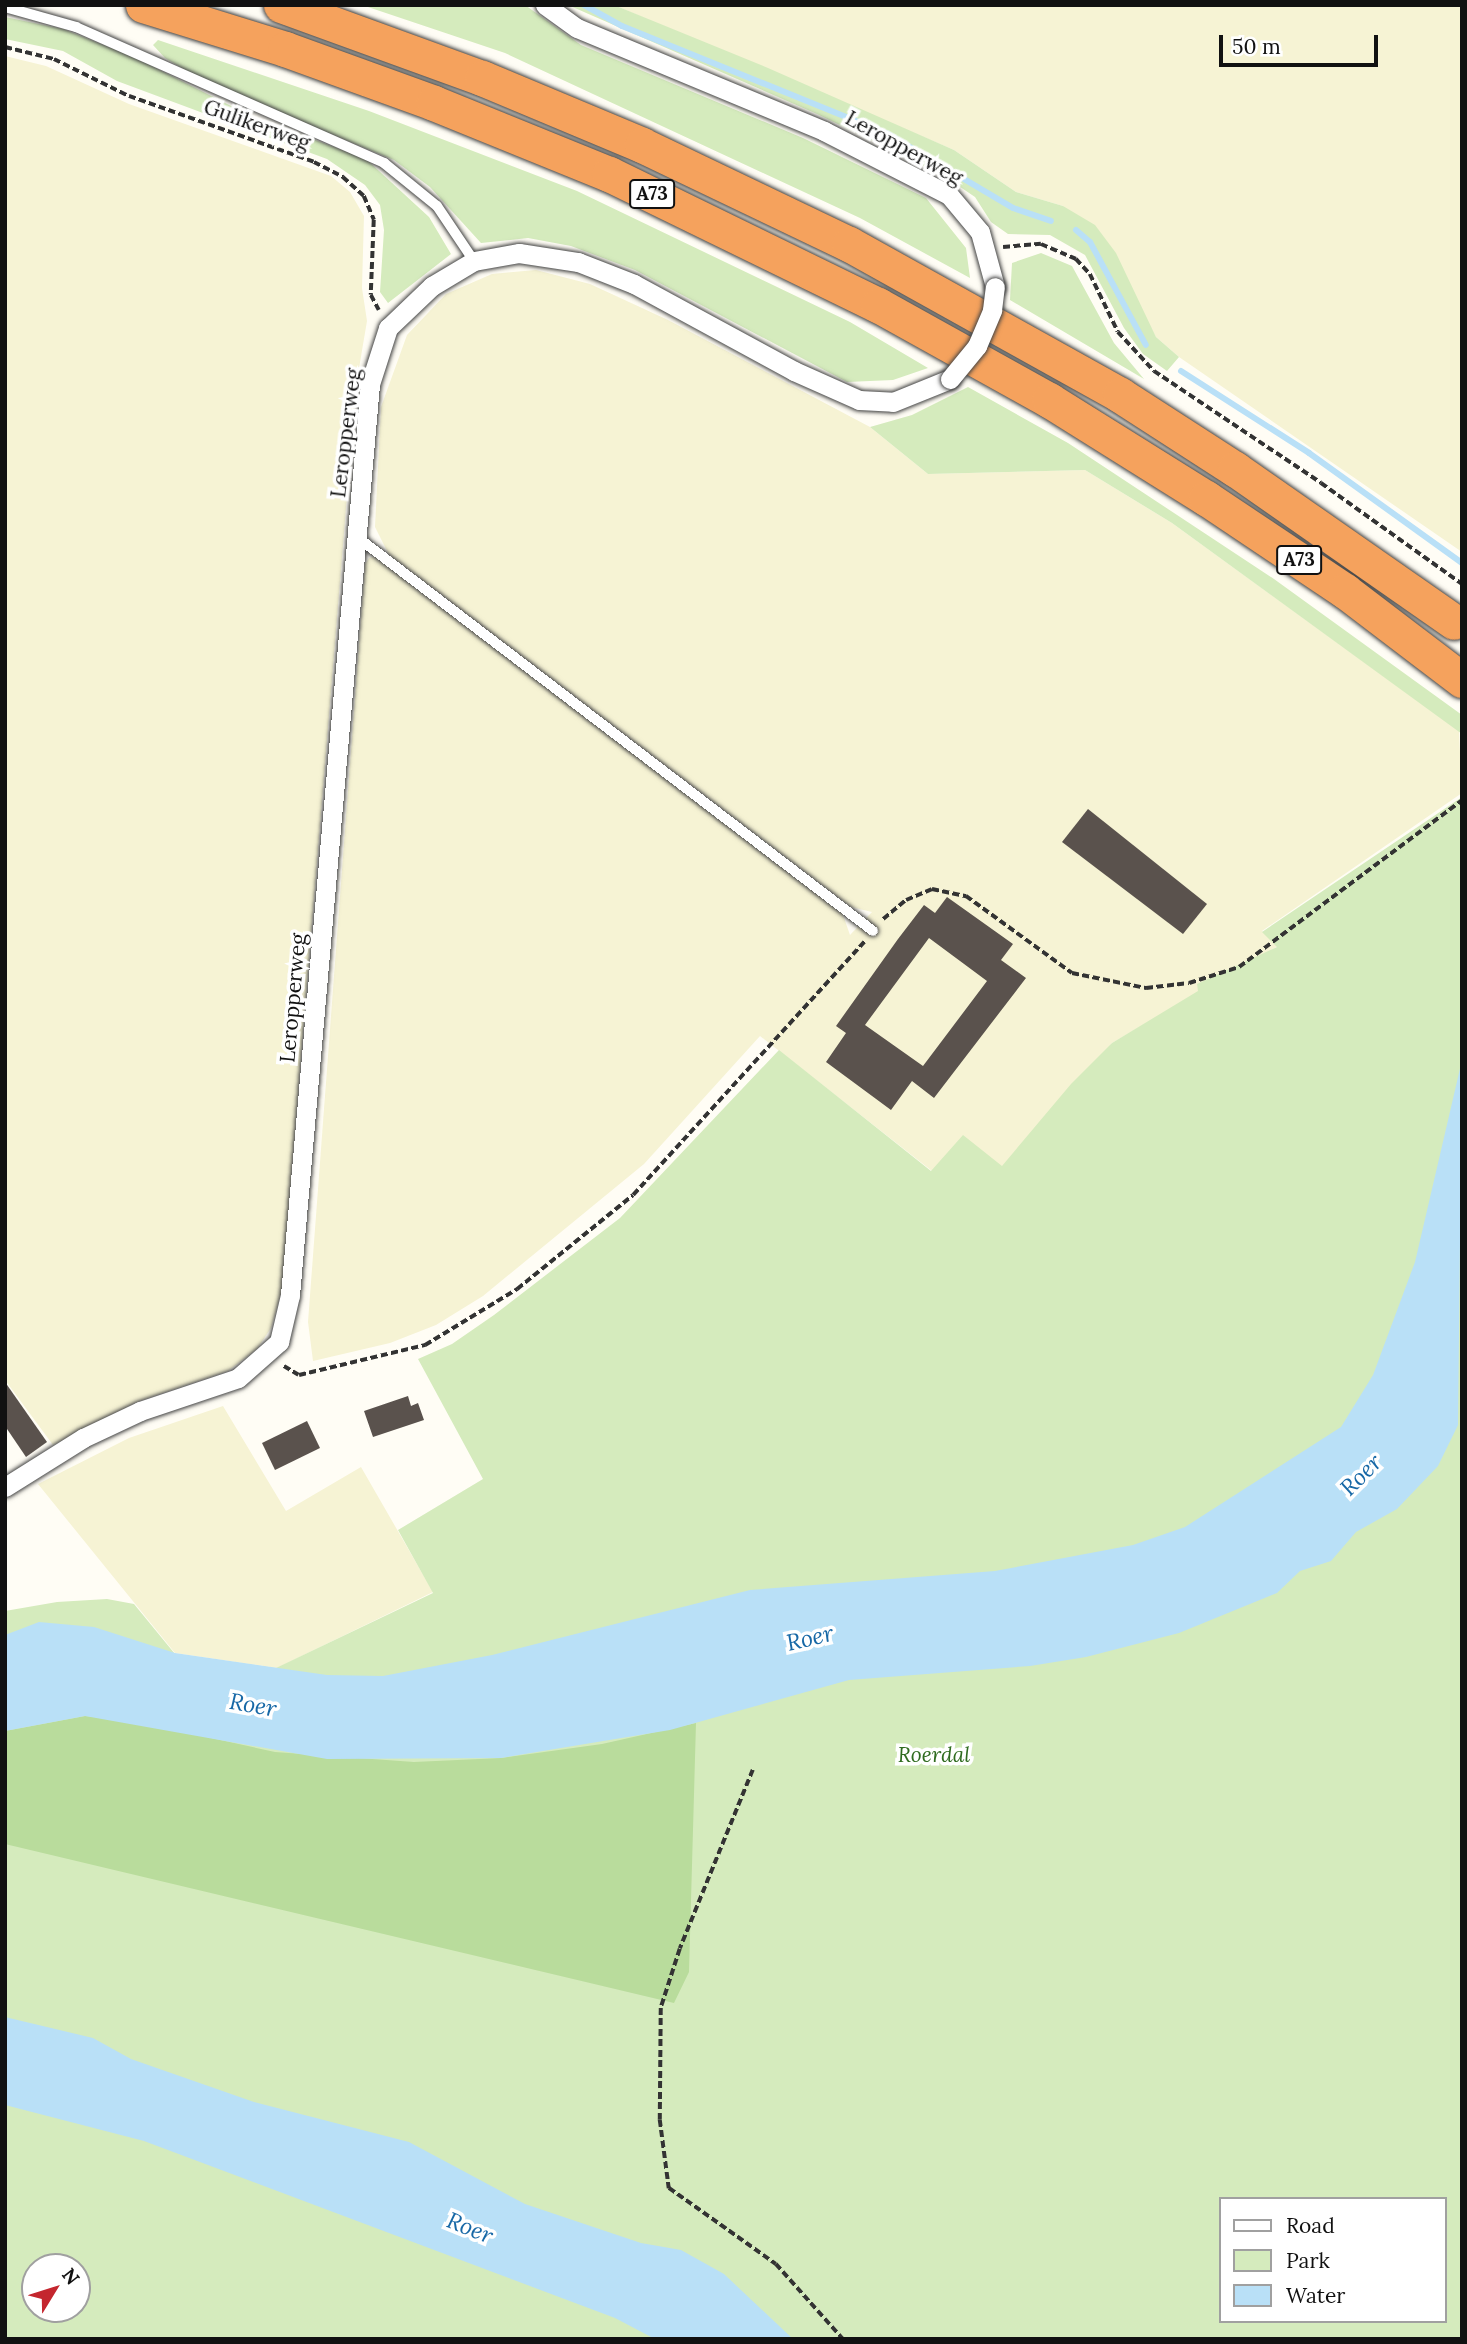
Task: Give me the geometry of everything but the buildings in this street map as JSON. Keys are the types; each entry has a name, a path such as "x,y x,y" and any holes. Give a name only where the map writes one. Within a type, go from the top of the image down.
{"highway":[{"name":"A73","path":"144,5 285,49 521,138 708,220 878,304 1049,400 1206,498 1345,592 1462,680"},
{"name":"A73","path":"281,5 482,78 642,145 849,244 1120,395 1235,469 1454,622"}],"street":[{"name":"Leropperweg","path":"5,1487 83,1438 140,1412 238,1378 268,1355 279,1342 290,1295 370,384 388,328 432,286 474,261 519,253 578,262 634,284 794,371 859,400 893,401 950,379 977,346 992,310 995,286 981,232 949,195 824,131 577,28 545,5"}],"lane":[{"path":"5,7 76,27 375,159 411,181 437,206 474,261"},
{"path":"357,537 873,931"}],"path":[{"name":"Gulikerweg","path":"5,47 54,59 129,96 313,162 343,177 363,196 374,220 371,295 388,328"},
{"path":"1002,247 1041,244 1076,259 1090,274 1130,349 1154,371 1462,584"},
{"path":"268,1355 299,1375 425,1345 517,1289 633,1195 873,931 906,900 932,889 965,896 1072,973 1146,988 1189,983 1239,967 1462,800"},
{"path":"753,1770 680,1949 661,2008 660,2120 669,2188 776,2264 843,2339"}],"shaded area":[{"path":"614,5 1462,5 1462,552 1179,357 1156,337 1140,307 1063,206 1016,192 954,150"},
{"path":"5,56 46,66 129,104 331,176 350,192 364,216 362,288 367,321 356,386 282,1290 271,1328 257,1349 228,1371 139,1401 53,1445 5,1380"},
{"path":"536,270 590,284 668,320 870,427 928,474 1085,470 1172,523 1459,731 1462,793 1262,931 1278,946 1112,1043 1007,1173 932,1171 760,1036 644,1164 483,1296 436,1325 390,1343 313,1361 308,1322 365,564 369,558 376,556 842,912 850,935 872,912 851,907 389,555 375,527 381,407 407,335 446,294 492,274"},
{"path":"223,1406 286,1511 361,1467 433,1592 277,1668 175,1653 38,1484 129,1438"}],"green space":[{"path":"362,5 525,5 581,45 803,138 926,198 966,248 970,278 860,218 505,53"},
{"path":"568,5 614,5 768,68 954,150 1016,192 1063,206 1095,225 1116,253 1156,337 1179,357 1167,371 1143,354 1124,328 1085,255 1050,235 1008,234 991,222 975,197 941,174 817,114"},
{"path":"5,17 63,29 134,57 251,116 366,159 429,217 451,254 388,303 380,292 384,230 380,205 365,185 327,159 117,81 63,51 5,39"},
{"path":"158,40 369,111 577,191 850,322 928,368 893,380 847,382 635,270 571,246 528,238 481,243 430,187 394,160 205,82 165,58 153,45"},
{"path":"1041,253 1072,266 1114,343 1144,379 1010,300 1012,263"},
{"path":"968,387 1068,443 1274,579 1462,715 1462,734 1172,523 1085,470 928,474 870,427 912,415"},
{"name":"Roerdal","path":"1462,797 1462,2339 5,2339 5,1611 57,1602 107,1599 134,1604 175,1654 276,1668 433,1593 398,1530 483,1479 418,1359 452,1344 494,1315 620,1218 779,1050 931,1171 963,1135 1002,1166 1071,1084 1112,1043 1198,991 1197,984 1277,947 1262,932"},
{"path":"85,1716 133,1721 275,1752 414,1762 501,1758 602,1744 696,1723 689,1972 674,2003 5,1844 5,1731"}],"water":[{"name":"Roer","path":"1462,1060 1458,1425 1438,1466 1397,1509 1356,1532 1331,1561 1300,1571 1277,1593 1179,1633 1086,1657 1030,1666 849,1680 670,1730 501,1758 327,1759 85,1716 5,1731 5,1635 39,1622 94,1627 175,1653 327,1675 383,1676 492,1655 750,1590 995,1571 1133,1545 1185,1527 1341,1427 1373,1375 1415,1262"},
{"name":"Roer","path":"5,2017 93,2038 131,2059 254,2102 409,2142 525,2204 641,2243 681,2250 724,2274 793,2339 655,2339 615,2318 144,2141 5,2105"}],"waterway":[{"path":"584,5 622,26 888,134 1013,208 1051,221"},
{"path":"1076,230 1090,242 1146,345"},
{"path":"1181,371 1309,453 1462,563"}]}
